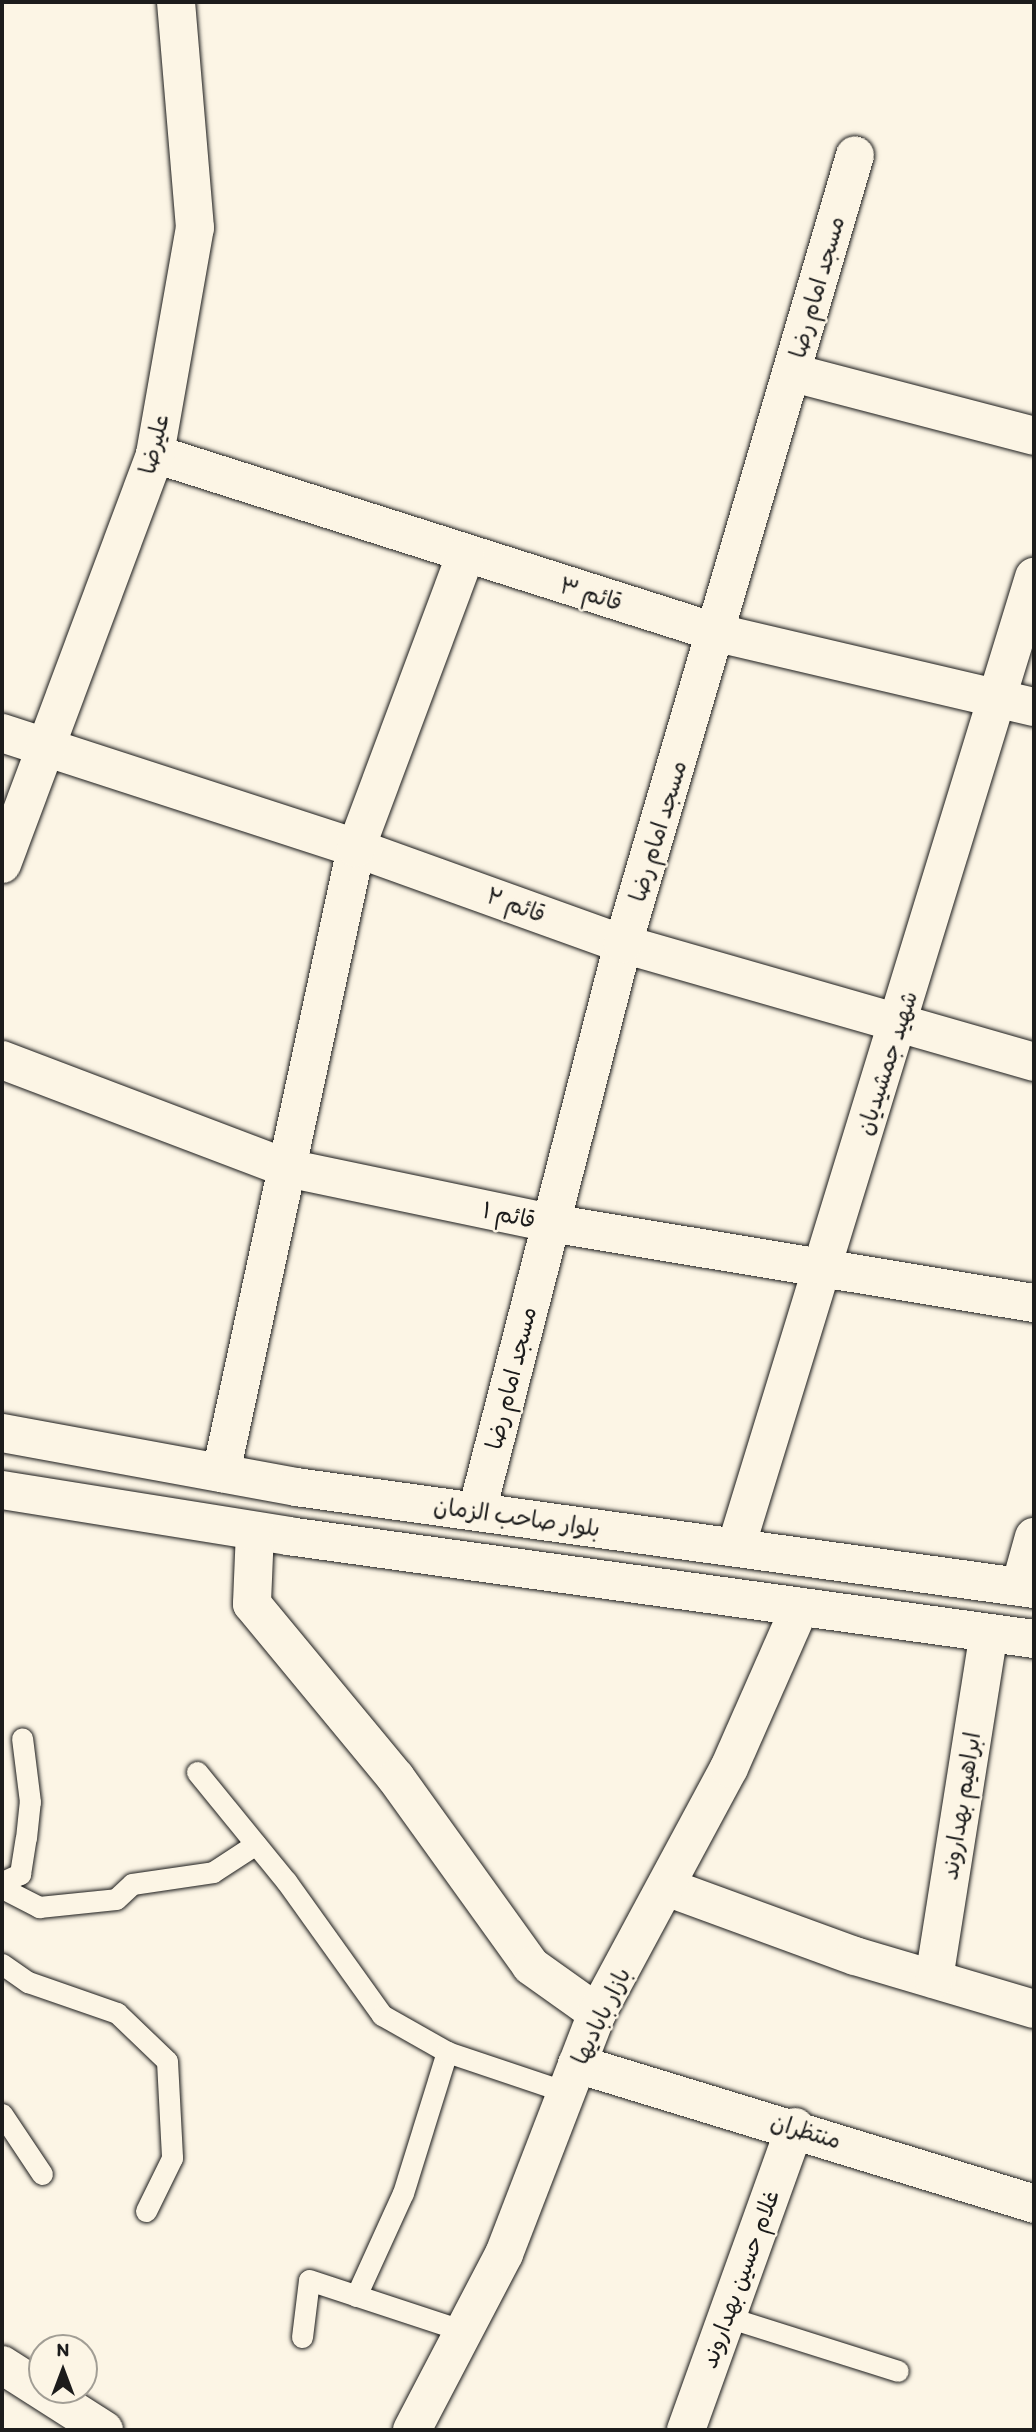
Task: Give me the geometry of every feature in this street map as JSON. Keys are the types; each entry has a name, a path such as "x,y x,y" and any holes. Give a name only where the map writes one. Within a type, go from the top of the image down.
{"street":[{"name":"علیرضا","path":"2,864 43,743 155,454 195,228 176,2"},
{"name":"مسجد امام رضا","path":"477,1511 623,944 718,633 855,155"},
{"path":"793,373 1034,436"},
{"name":"قائم ۳","path":"155,454 465,556 718,633 1017,702"},
{"path":"221,1473 356,848 465,556"},
{"name":"شهید جمشیدیان","path":"736,1547 900,1025 1017,702 1034,577"},
{"name":"قائم ۲","path":"2,733 43,743 356,848 623,944 1034,1062"},
{"name":"قائم ۱","path":"2,1060 287,1168 551,1223 823,1264 1034,1303"},
{"name":"بلوار صاحب الزمان","path":"2,1433 221,1473 1027,1588"},
{"path":"2,1490 255,1531 1034,1639"},
{"path":"255,1531 253,1604 396,1778 531,1966 597,2013"},
{"path":"1027,1588 1034,1537"},
{"name":"بازار بابادیها","path":"412,2430 504,2254 597,2013 669,1888 800,1607 808,1558"},
{"name":"ابراهیم بهداروند","path":"934,1979 989,1633"},
{"path":"669,1888 934,1979 1034,2009"},
{"name":"منتظران","path":"572,2078 794,2127 1034,2204"},
{"name":"غلام حسین بهداروند","path":"686,2430 794,2127"},
{"path":"2,2365 104,2430"}],"lane":[{"path":"2,1882 20,1874 26,1838 30,1802 22,1738"},
{"path":"197,1772 256,1844 382,2015 447,2052 572,2078"},
{"path":"2,1888 40,1907 116,1899 132,1884 213,1872 256,1844"},
{"path":"2,1964 28,1982 117,2013 167,2061 172,2158 146,2211"},
{"path":"356,2296 403,2193 447,2052"},
{"path":"2,2114 42,2174"},
{"path":"302,2337 309,2280 464,2331"},
{"path":"727,2317 898,2371"}]}
